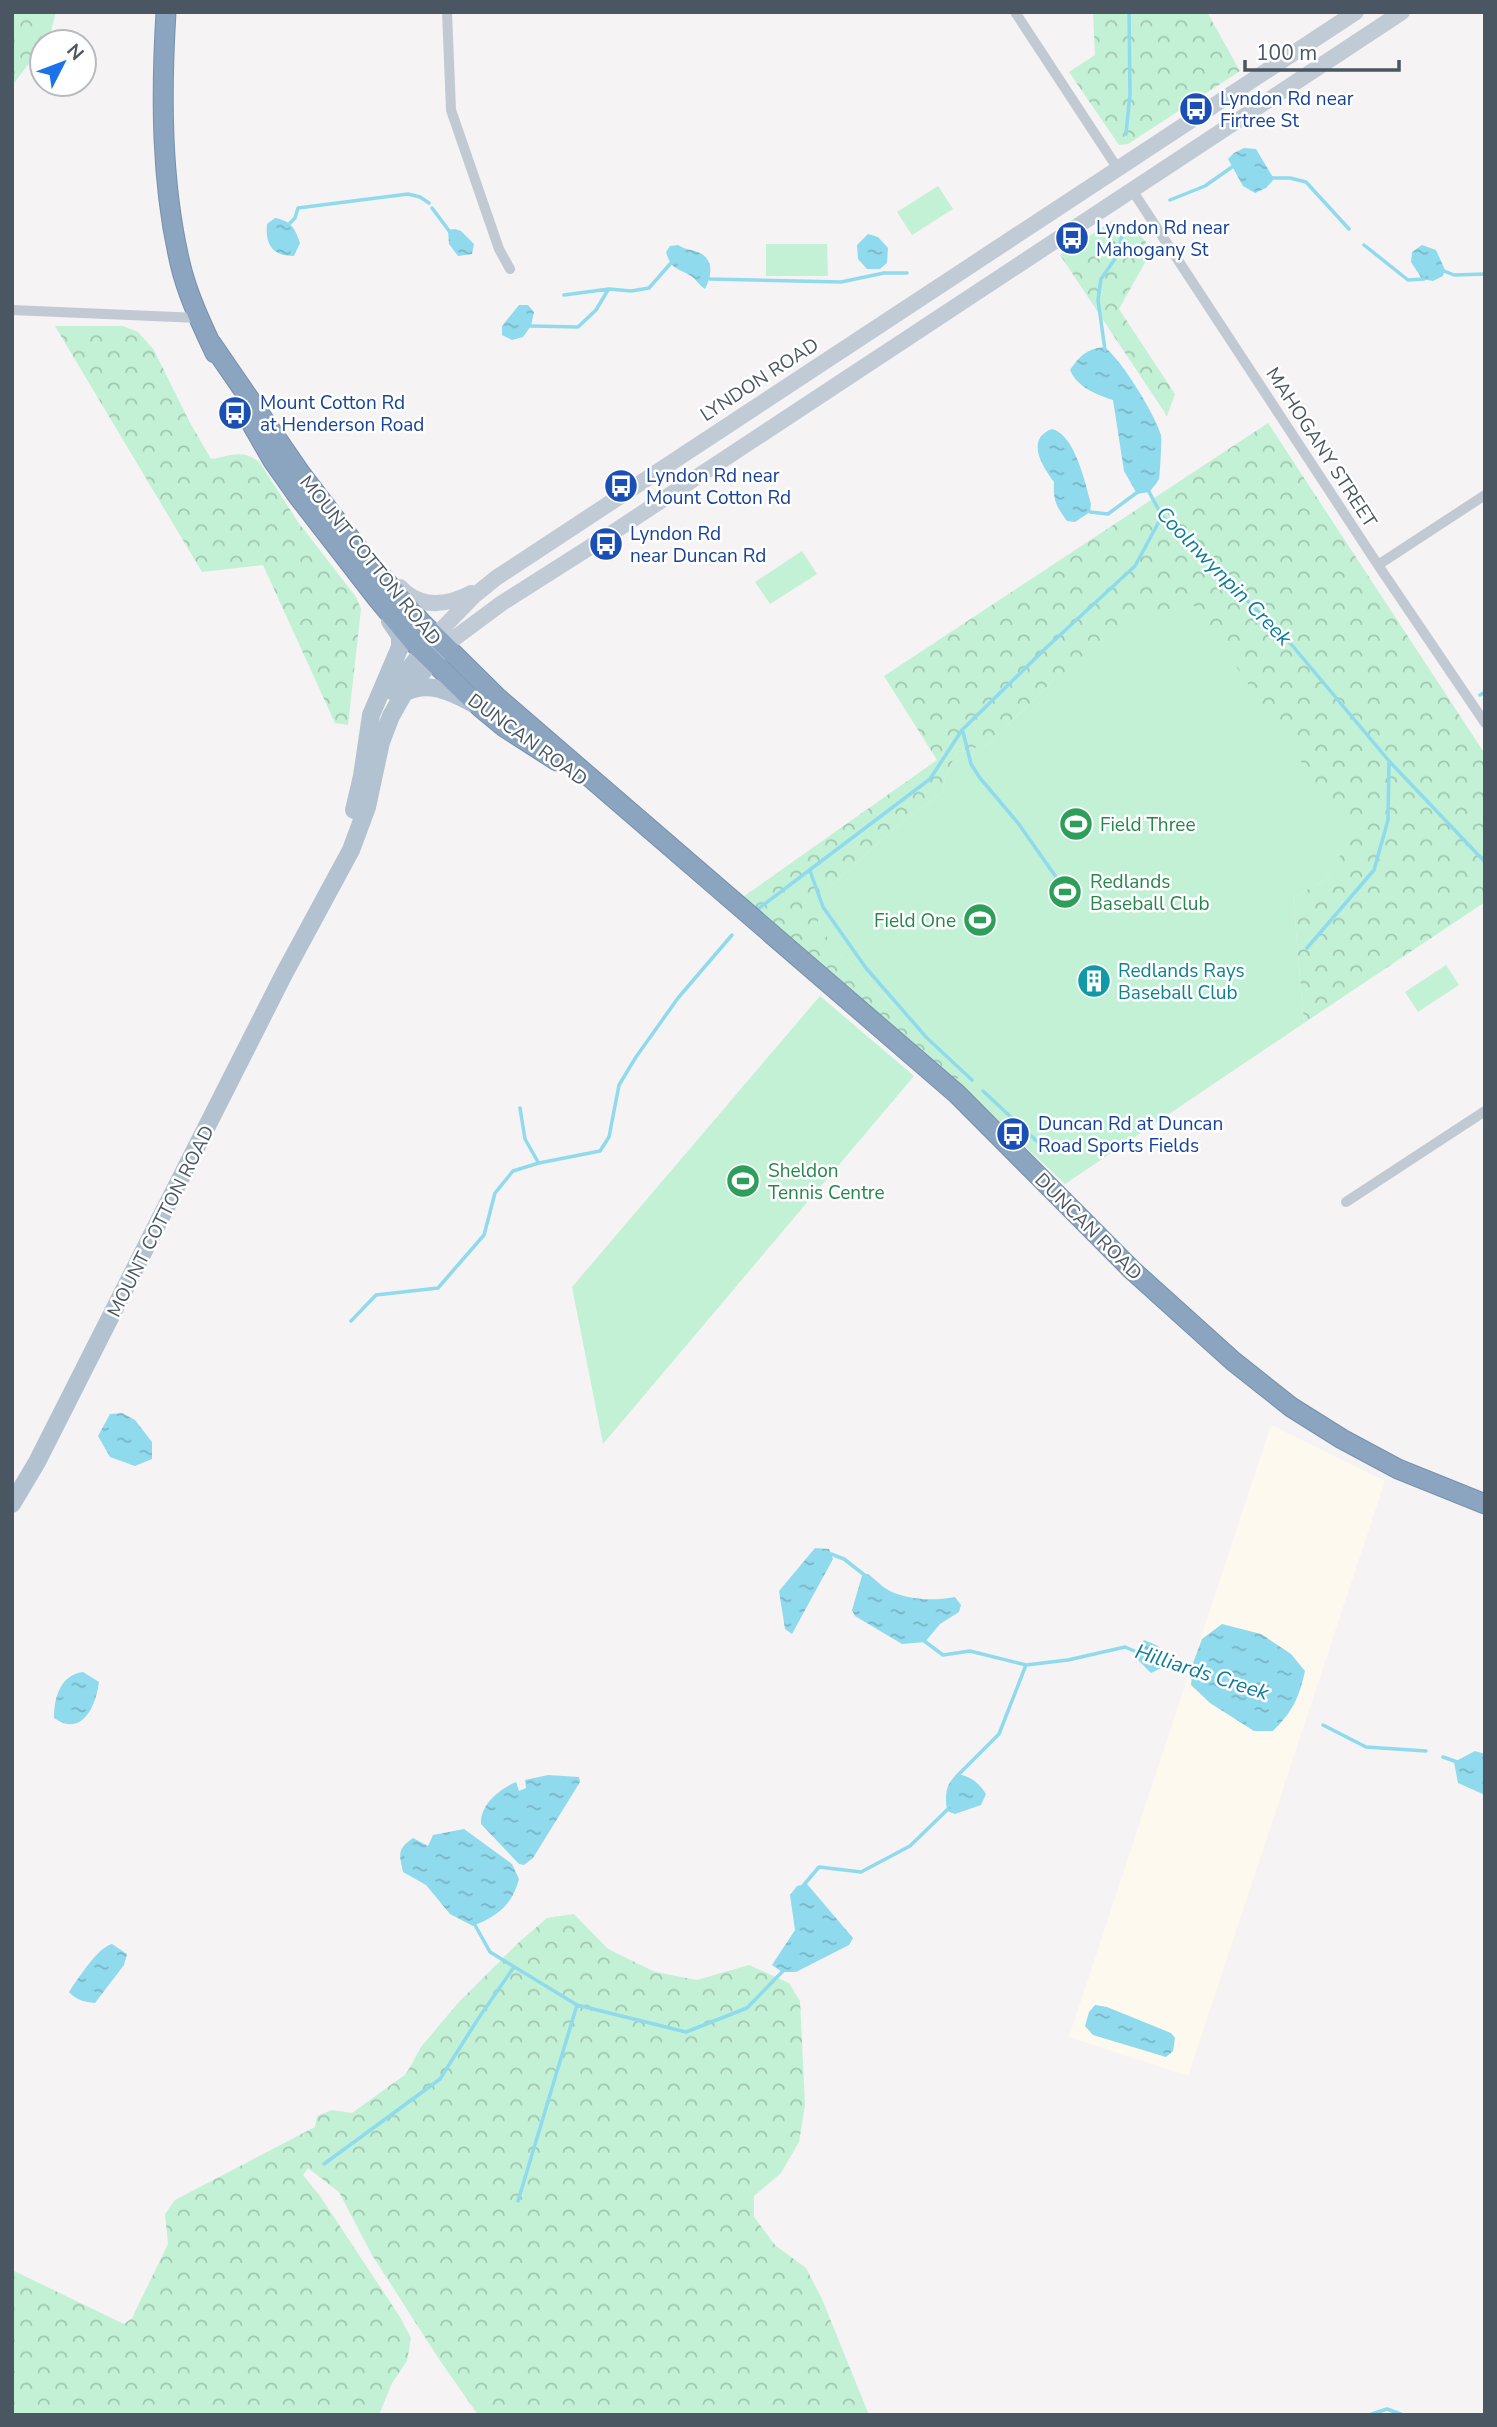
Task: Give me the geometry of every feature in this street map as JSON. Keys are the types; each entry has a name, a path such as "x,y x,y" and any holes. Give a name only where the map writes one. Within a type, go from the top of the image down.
{"highway":[{"name":"MOUNT COTTON ROAD","path":"166,12 164,128 169,205 180,266 199,318 233,393 273,461"},
{"name":"MOUNT COTTON ROAD","path":"211,344 314,491 387,583 433,649"},
{"name":"DUNCAN ROAD","path":"273,461 349,564 433,649 481,708 632,816"},
{"name":"DUNCAN ROAD","path":"433,649 498,698 957,1094 1132,1270 1233,1361 1291,1407 1342,1439 1398,1469 1485,1504"}],"main road":[{"name":"LYNDON ROAD","path":"321,894 359,813 382,710 392,690 433,649 475,595 594,513 1356,12"},
{"name":"LYNDON ROAD","path":"433,649 1402,12"},
{"path":"1118,169 1132,190"},
{"name":"MOUNT COTTON ROAD","path":"273,461 285,486 304,513 397,629 401,642 399,654 371,715 357,799 304,935"},
{"path":"314,491 414,600 427,604 456,600 496,578"},
{"path":"594,513 609,535"},
{"name":"MOUNT COTTON ROAD","path":"12,1504 37,1462 304,935 331,890 361,826 383,736 404,693 433,649"},
{"path":"404,693 415,687 428,687 459,696 481,708"}],"street":[{"path":"447,12 451,110 499,249 510,269"},
{"path":"1014,12 1118,169"},
{"name":"MAHOGANY STREET","path":"1132,190 1485,723"},
{"path":"12,310 199,318"},
{"path":"1378,565 1485,495"},
{"path":"1346,1202 1485,1111"}],"shaded area":[{"path":"1271,1425 1385,1481 1188,2076 1069,2037"}],"green space":[{"path":"12,12 56,12 52,28 28,28 28,65 12,86"},
{"path":"1093,12 1207,12 1240,71 1128,144 1119,145 1069,72 1095,55"},
{"path":"938,186 953,209 912,235 897,212"},
{"path":"1112,221 1132,224 1152,250 1119,309 1175,394 1167,416 1060,255"},
{"path":"766,244 827,244 828,276 766,276"},
{"path":"55,326 123,326 138,332 154,350 211,459 243,454 260,463 298,522 356,597 361,609 348,725 335,723 263,565 202,572"},
{"path":"1268,423 1485,754 1485,902 1304,1023 1293,897 1331,877 1053,681 987,745 957,752 945,777 942,793 890,832 830,887 839,954 966,1071 955,1081 743,897 937,760 884,676"},
{"path":"802,551 817,574 770,604 755,582"},
{"name":"Redlands Baseball Club","path":"1195,606 1350,833 1331,877 1293,897 1304,1023 1065,1184 955,1081 966,1071 839,954 817,923 830,887 890,832 942,793 945,777 957,752 987,745 1053,681 1151,611"},
{"path":"1446,965 1459,985 1418,1012 1405,992"},
{"name":"Sheldon Tennis Centre","path":"820,996 914,1076 603,1444 572,1287"},
{"path":"574,1914 608,1949 655,1972 697,1980 749,1965 789,1983 800,2001 805,2105 799,2142 781,2173 754,2196 754,2217 775,2245 806,2268 822,2299 869,2415 478,2415 372,2255 339,2192 308,2168 303,2175 320,2196 411,2338 407,2361 392,2383 379,2415 12,2415 12,2270 124,2324 132,2318 168,2244 165,2214 175,2200 315,2127 317,2116 332,2110 352,2113 406,2074 421,2047 458,2003 517,1944 547,1918"}],"water":[{"path":"1244,148 1256,149 1274,179 1266,188 1255,193 1243,186 1228,159"},
{"path":"275,218 289,223 296,233 300,243 294,256 281,254 269,243 267,224"},
{"path":"448,230 461,231 474,244 472,254 458,256 449,244"},
{"path":"868,234 878,237 888,248 887,263 880,269 867,269 858,259 857,245"},
{"path":"678,245 700,253 708,260 710,274 705,289 693,277 670,262 666,252 670,246"},
{"path":"1422,245 1436,250 1445,270 1443,276 1433,281 1422,279 1411,262 1412,252"},
{"path":"519,305 528,305 534,312 531,326 523,337 512,340 502,335 502,326"},
{"path":"1104,347 1119,362 1137,388 1161,435 1159,479 1149,492 1137,494 1124,471 1113,400 1082,386 1070,370 1084,354"},
{"path":"1052,429 1067,440 1073,450 1091,504 1090,512 1075,522 1067,521 1058,507 1054,482 1038,453 1039,439"},
{"path":"122,1413 135,1420 152,1442 152,1459 135,1466 110,1457 98,1436 110,1414"},
{"path":"815,1548 829,1549 833,1559 792,1634 785,1629 779,1591"},
{"path":"868,1574 899,1595 931,1599 955,1597 961,1605 959,1612 940,1624 925,1642 902,1644 855,1616 852,1610 862,1576"},
{"path":"1222,1624 1261,1634 1291,1654 1305,1671 1294,1704 1273,1731 1254,1731 1210,1703 1191,1685 1193,1663 1202,1639"},
{"path":"1144,1640 1165,1651 1163,1667 1151,1673 1138,1660"},
{"path":"83,1672 99,1682 95,1701 80,1722 64,1723 54,1718 57,1695 69,1678"},
{"path":"1475,1751 1485,1754 1485,1795 1458,1783 1454,1762"},
{"path":"957,1774 974,1781 986,1794 981,1805 955,1814 947,1811 946,1795 950,1782"},
{"path":"548,1775 579,1777 580,1782 533,1858 524,1865 519,1864 481,1824 484,1810 492,1798 516,1782 519,1791 526,1788 525,1780"},
{"path":"464,1829 512,1864 519,1879 503,1909 473,1926 450,1914 426,1885 403,1872 400,1856 404,1845 413,1838 428,1846 433,1835"},
{"path":"807,1884 853,1938 849,1945 796,1972 782,1972 772,1965 795,1930 790,1895 797,1886"},
{"path":"112,1944 127,1954 124,1965 95,2003 75,1997 69,1992 100,1951"},
{"path":"1095,2005 1107,2007 1171,2033 1175,2038 1173,2051 1166,2057 1093,2035 1085,2026 1089,2012"}],"waterway":[{"name":"Coolnwynpin Creek","path":"1126,134 1130,94 1129,12"},
{"path":"1170,200 1205,186 1232,167"},
{"path":"1270,178 1290,178 1306,182 1349,229"},
{"path":"290,223 298,208 408,194 429,203"},
{"path":"432,208 450,232"},
{"name":"Coolnwynpin Creek","path":"1105,350 1098,300 1101,279 1117,256 1123,231"},
{"path":"1364,245 1408,280 1424,279"},
{"path":"564,295 609,289 631,291 649,288 671,263"},
{"path":"1444,271 1454,275 1485,274"},
{"path":"707,277 841,282 884,273 907,273"},
{"path":"531,326 578,327 596,310 608,290"},
{"name":"Coolnwynpin Creek","path":"1147,488 1162,516 1291,644 1389,761 1485,862"},
{"path":"1090,512 1108,514 1139,491"},
{"path":"758,909 930,779 962,730 1135,566 1162,516"},
{"path":"1480,695 1485,692"},
{"path":"963,732 971,764 980,778 1018,823 1063,887"},
{"path":"1307,948 1374,870 1388,820 1389,761"},
{"path":"810,871 823,907 866,968 926,1037 972,1080"},
{"path":"351,1321 376,1295 438,1288 484,1235 495,1193 513,1171 600,1151 609,1137 619,1085 636,1057 678,998 732,935"},
{"path":"983,1091 1041,1145"},
{"path":"520,1108 525,1139 538,1162"},
{"name":"Hilliards Creek","path":"831,1554 844,1559 867,1577"},
{"name":"Hilliards Creek","path":"923,1640 943,1655 970,1651 1026,1665 1068,1660 1125,1647 1139,1653"},
{"name":"Hilliards Creek","path":"1161,1658 1196,1671"},
{"name":"Hilliards Creek","path":"957,1776 999,1734 1026,1665"},
{"name":"Hilliards Creek","path":"1323,1725 1366,1747 1426,1751"},
{"name":"Hilliards Creek","path":"1443,1757 1457,1762"},
{"name":"Hilliards Creek","path":"802,1887 819,1867 861,1872 910,1846 948,1809"},
{"path":"475,1925 490,1952 577,2005 686,2032 747,2008 783,1971"},
{"path":"324,2164 440,2079 514,1967"},
{"path":"518,2201 577,2005"},
{"name":"Hilliards Creek","path":"1369,2415 1387,2409 1403,2415"}],"place":[{"name":"Lyndon Rd near Firtree St","path":"1196,109"},
{"name":"Lyndon Rd near Mahogany St","path":"1072,238"},
{"name":"Mount Cotton Rd at Henderson Road","path":"235,413"},
{"name":"Lyndon Rd near Mount Cotton Rd","path":"621,486"},
{"name":"Lyndon Rd near Duncan Rd","path":"606,544"},
{"name":"Field Three","path":"1076,824"},
{"name":"Redlands Baseball Club","path":"1065,892"},
{"name":"Field One","path":"980,920"},
{"name":"Redlands Rays Baseball Club","path":"1094,981"},
{"name":"Duncan Rd at Duncan Road Sports Fields","path":"1013,1134"},
{"name":"Sheldon Tennis Centre","path":"743,1181"}]}
